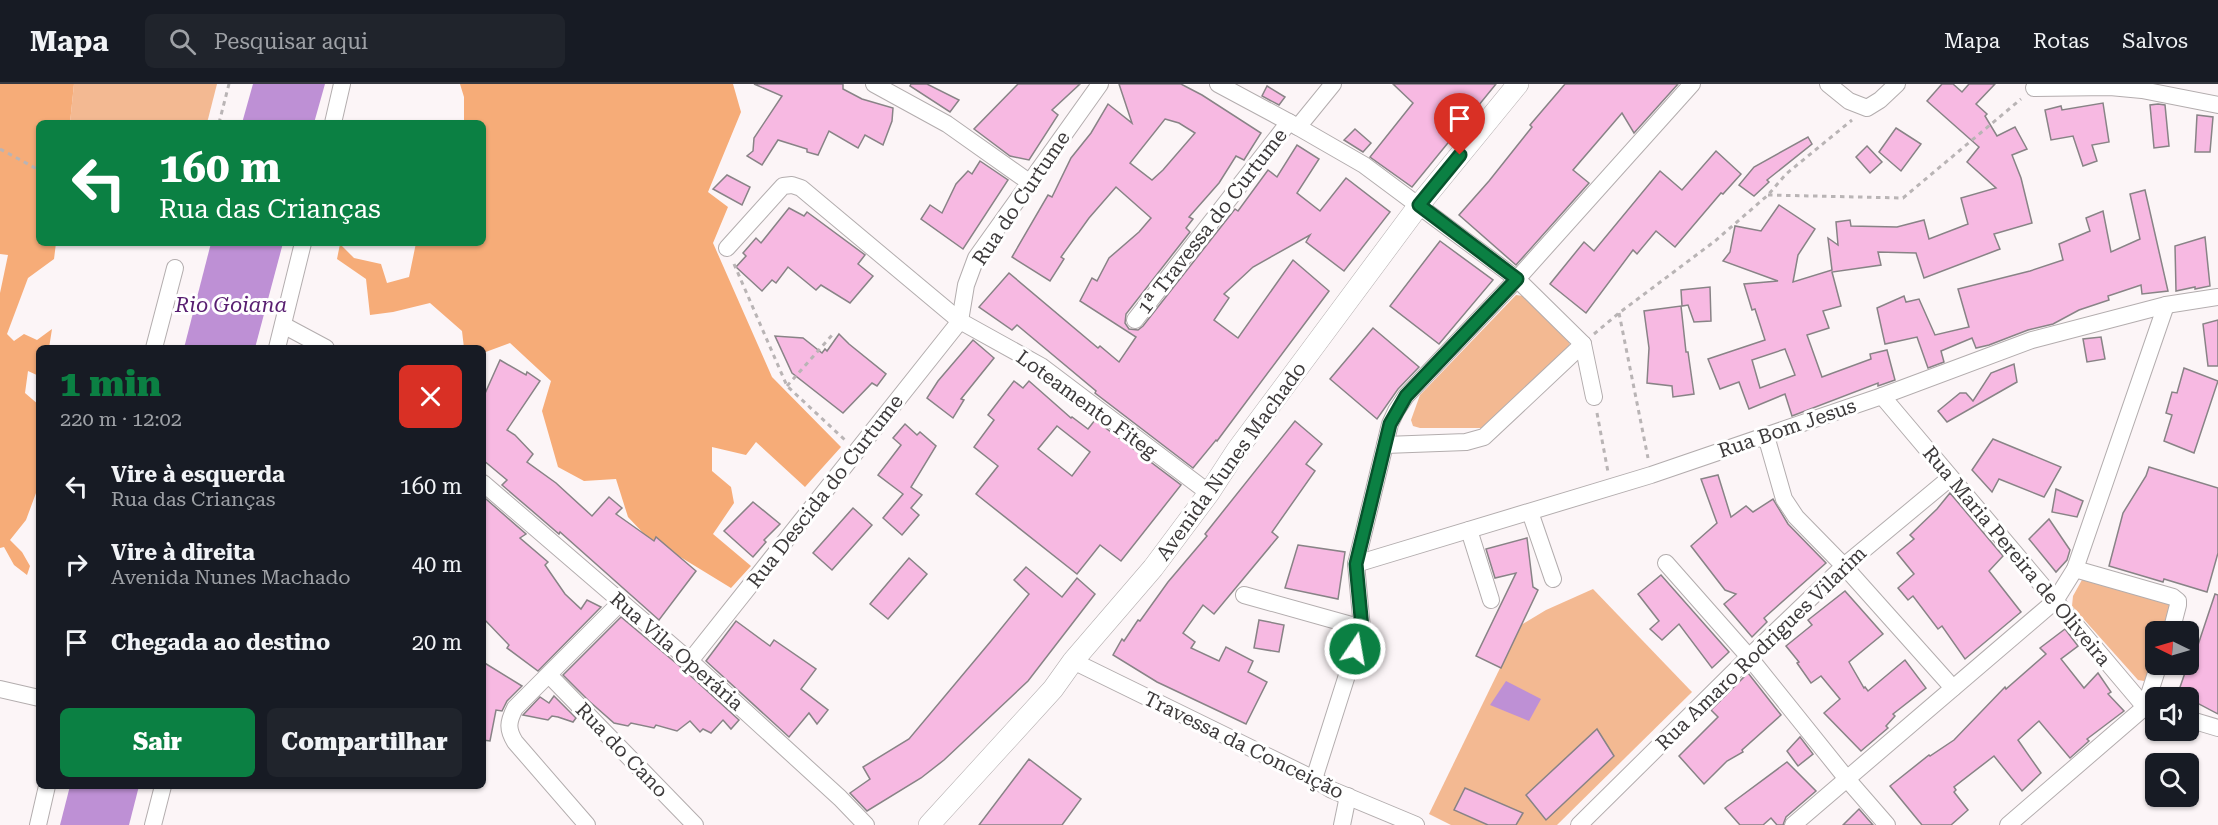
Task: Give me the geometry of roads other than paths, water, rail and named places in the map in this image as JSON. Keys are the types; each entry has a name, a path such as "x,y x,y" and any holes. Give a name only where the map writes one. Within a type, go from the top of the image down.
{"street":[{"path":"334,120 342,84"},
{"path":"874,84 947,124 1029,182"},
{"name":"Rua do Curtume","path":"960,321 966,285 976,258 1100,84"},
{"path":"1218,84 1294,124 1364,165 1517,279 1583,345 1594,397"},
{"name":"1ª Travessa do Curtume","path":"1135,320 1294,124 1333,84"},
{"name":"Avenida Nunes Machado","path":"928,825 1053,689 1073,661 1153,568 1209,494 1237,450 1419,205 1518,84"},
{"path":"1314,779 1362,628 1356,564 1390,424 1406,396 1517,279 1692,84"},
{"path":"1828,84 1849,101 1867,108 1880,100 1897,84"},
{"path":"2034,88 2110,87 2142,90 2218,105"},
{"name":"Loteamento Fiteg","path":"727,248 783,186 792,185 801,189 960,321 1041,366 1209,494"},
{"path":"278,345 302,246"},
{"path":"155,345 174,268"},
{"name":"Rua Bom Jesus","path":"1356,564 1651,475 1882,396 2032,340 2166,305 2218,297"},
{"path":"1793,825 2055,602 2075,569 2166,305"},
{"name":"Rua Descida do Curtume","path":"690,661 960,321"},
{"path":"283,324 321,345"},
{"path":"1385,446 1466,442 1484,437 1583,345"},
{"name":"Rua Maria Pereira de Oliveira","path":"1882,396 2055,602 2145,702"},
{"path":"1766,436 1784,499 1796,517 1844,566 1953,688"},
{"name":"Rua Amaro Rodrigues Vilarim","path":"1579,825 1844,566 1950,478"},
{"name":"Rua Vila Operária","path":"486,486 690,661 840,798 863,824"},
{"path":"1530,512 1553,579"},
{"path":"1469,530 1491,600"},
{"path":"1666,563 1749,657 1847,780 1887,825"},
{"path":"2075,569 2173,597 2178,601 2173,621"},
{"path":"1244,595 1362,628"},
{"path":"587,825 515,742 508,731 509,719 515,708 621,602"},
{"name":"Travessa da Conceição","path":"1073,661 1314,779 1332,790 1416,825"},
{"name":"Rua do Cano","path":"549,675 694,825"},
{"path":"0,689 36,697"},
{"path":"2008,825 2145,712"},
{"path":"2199,722 2218,728"},
{"path":"38,825 46,789"},
{"path":"153,825 162,789"},
{"path":"1342,825 1348,796"}],"water":[{"path":"253,84 325,84 315,120 243,120"},
{"name":"Rio Goiana","path":"210,246 282,246 256,345 185,345"},
{"path":"1506,681 1541,699 1529,721 1490,705"},
{"path":"69,789 138,789 129,825 60,825"}]}
